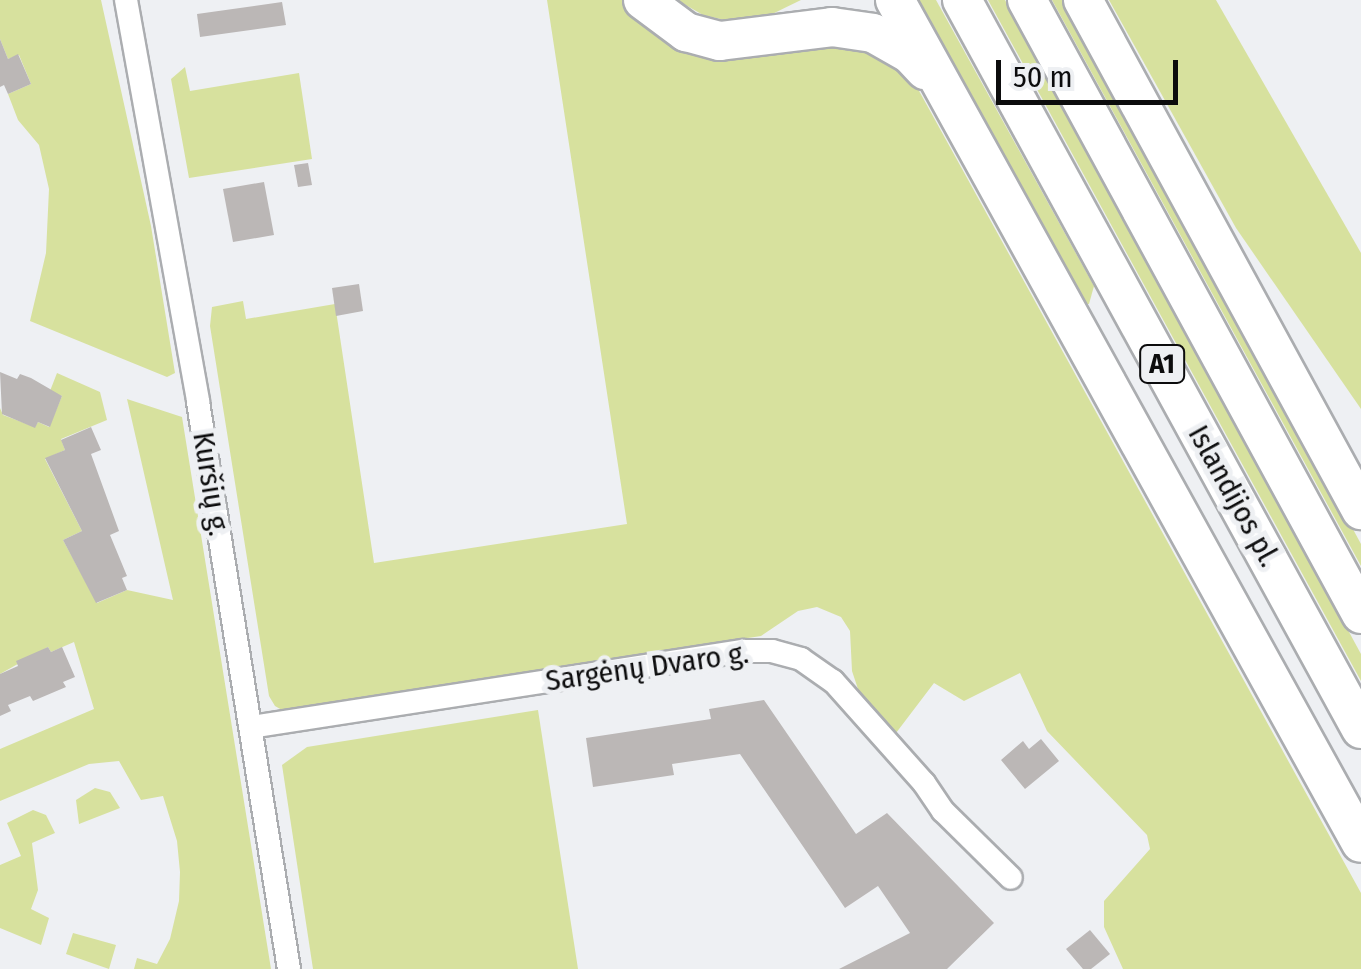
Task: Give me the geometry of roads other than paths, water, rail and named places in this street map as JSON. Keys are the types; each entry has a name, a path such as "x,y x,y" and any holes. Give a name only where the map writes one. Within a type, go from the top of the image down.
{"highway":[{"path":"643,0 686,32 720,41 756,40 786,30 832,27 873,33 910,54 944,90"},
{"path":"786,30 815,0"},
{"path":"894,0 1361,843"},
{"name":"Islandijos pl.","path":"962,0 1361,728"},
{"name":"Islandijos pl.","path":"1027,0 1361,614"},
{"path":"1083,0 1361,510"},
{"path":"1308,516 1361,597"}],"street":[{"name":"Kuršių g.","path":"126,0 289,969"},
{"name":"Sargėnų Dvaro g.","path":"251,727 744,651 772,651 800,659 833,681 924,782 942,811 1011,878"}]}
